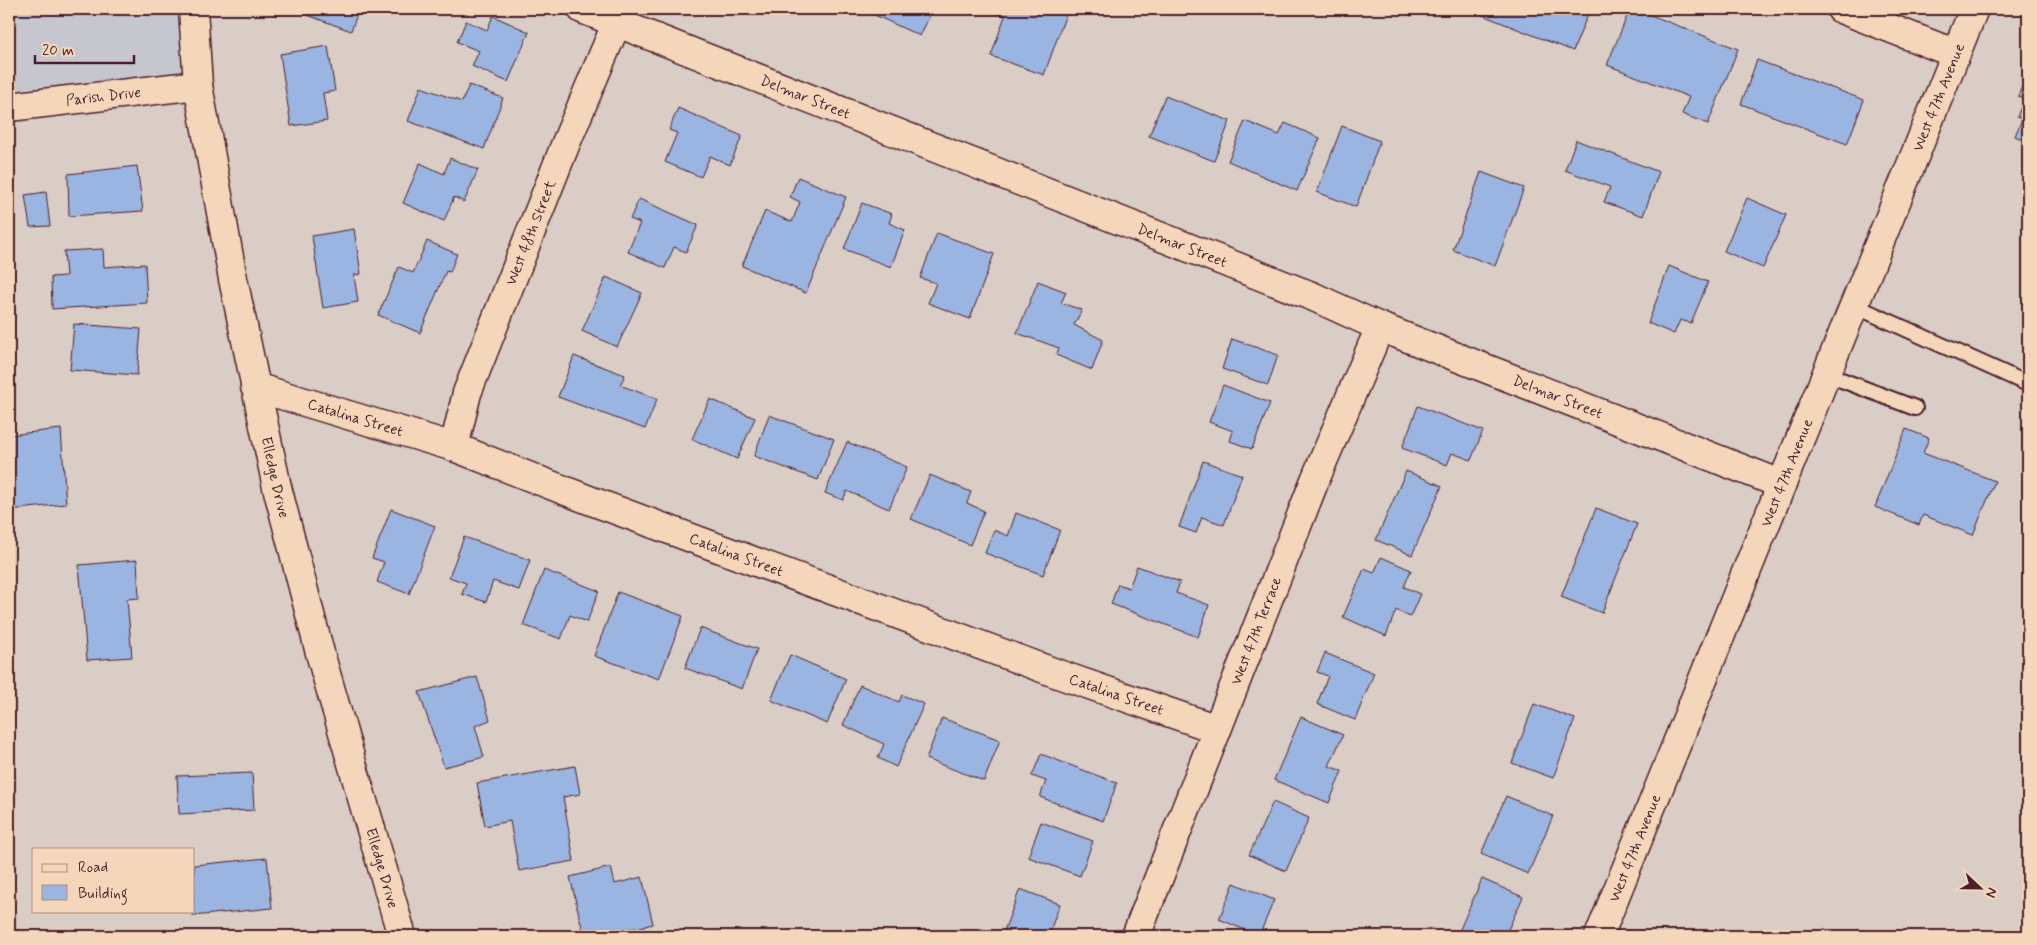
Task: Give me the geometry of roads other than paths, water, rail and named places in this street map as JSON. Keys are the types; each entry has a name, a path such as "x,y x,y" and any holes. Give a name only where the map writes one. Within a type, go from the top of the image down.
{"street":[{"name":"Elledge Drive","path":"193,9 198,85 233,279 277,487 317,643 402,936"},
{"name":"Delmar Street","path":"582,9 1314,297 1380,327 1781,484"},
{"path":"1841,9 1956,54"},
{"name":"West 47th Avenue","path":"1599,936 1974,9"},
{"name":"West 48th Street","path":"454,447 467,393 566,143 617,22"},
{"name":"Parish Drive","path":"9,107 198,85"},
{"name":"West 47th Terrace","path":"1136,936 1312,489 1380,327"},
{"name":"Catalina Street","path":"255,387 454,447 589,500 1033,665 1217,729"}],"lane":[{"path":"1853,305 2028,384"},
{"path":"1826,374 1915,408"}]}
